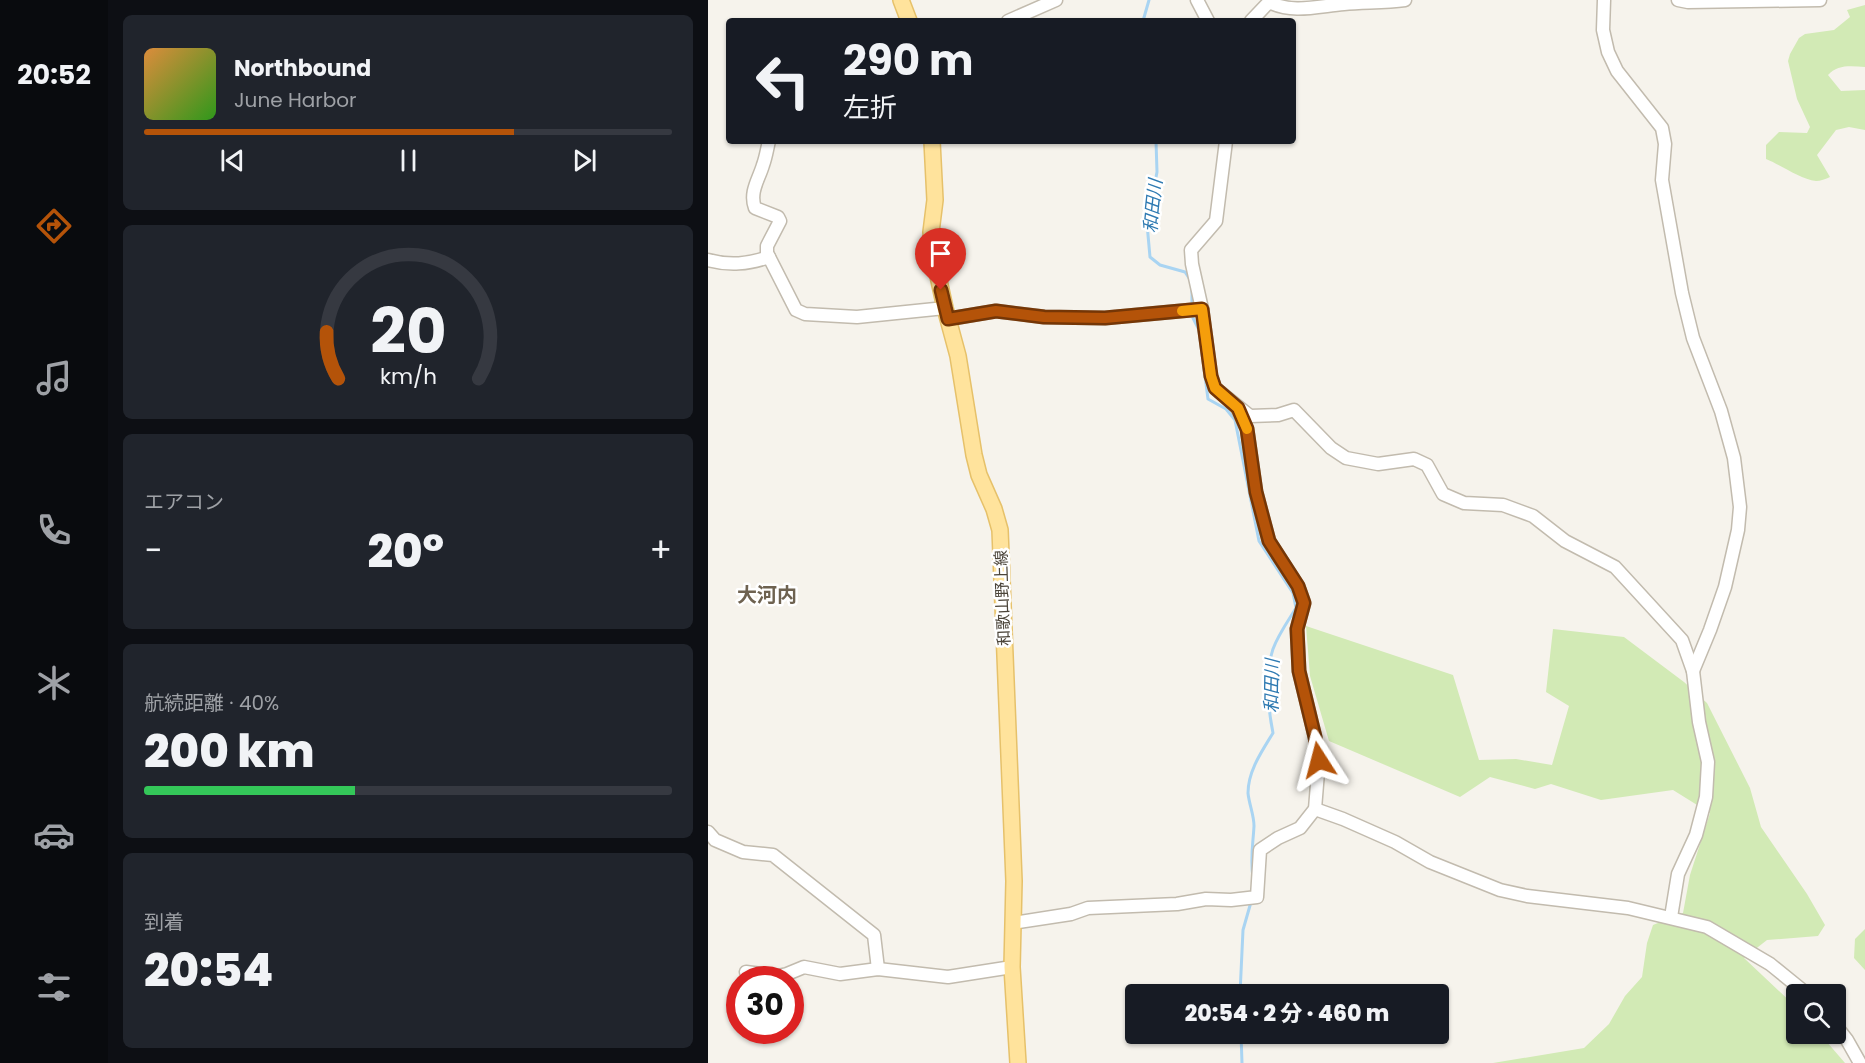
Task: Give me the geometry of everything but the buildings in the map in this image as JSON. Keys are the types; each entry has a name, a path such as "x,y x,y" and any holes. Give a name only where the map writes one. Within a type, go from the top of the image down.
{"main road":[{"path":"902,0 908,18"},
{"name":"和歌山野上線","path":"932,144 935,200 931,232 946,314 958,356 974,455 979,475 994,509 1000,530 1014,881 1012,967 1018,1063"}],"street":[{"path":"1015,18 1056,0"},
{"path":"1197,0 1206,18"},
{"path":"1254,18 1269,1 1276,5 1306,9 1345,3 1384,3 1405,0"},
{"path":"1604,0 1603,30 1608,52 1617,71 1662,128 1665,144 1662,180 1682,293 1694,338 1721,411 1734,458 1740,507 1738,530 1725,587 1693,671"},
{"path":"1678,0 1688,2 1820,0"},
{"path":"768,144 763,167 755,186 753,202 755,208 778,217 780,221 767,246 769,257 796,310 805,314 857,317 996,311 1044,317 1105,318 1202,309"},
{"path":"1226,144 1216,221 1191,250 1211,376 1215,388 1250,416 1278,415 1294,410 1331,448 1346,458 1378,464 1414,459 1427,465 1443,494 1464,503 1503,506 1533,516 1565,542 1615,567 1682,640 1693,671 1708,762 1706,797 1696,835 1678,874 1671,917"},
{"path":"708,260 733,265 769,257"},
{"path":"1013,923 1088,909 1257,897 1260,850 1278,838 1300,828 1315,809 1319,760 1299,671 1297,629 1304,603 1298,586 1269,541 1256,492 1247,429 1238,408"},
{"path":"1315,809 1395,842 1430,862 1500,890 1527,896 1628,908 1707,927 1770,964 1795,984"},
{"path":"708,832 715,840 743,852 773,855 874,935 878,969"},
{"path":"804,967 840,974 878,969 948,977 1012,967"},
{"path":"1846,1039 1860,1063"}],"green space":[{"path":"1865,5 1865,67 1840,67 1828,75 1841,91 1865,90 1865,130 1849,127 1836,130 1817,155 1830,177 1818,181 1810,180 1766,159 1766,145 1779,132 1807,133 1810,127 1797,99 1788,61 1790,54 1799,38 1805,34 1834,30 1850,17 1847,10"},
{"path":"1306,626 1453,675 1479,760 1516,759 1552,765 1569,706 1546,692 1553,629 1624,637 1684,682 1707,703 1750,788 1761,827 1807,894 1825,925 1818,936 1767,940 1744,958 1786,998 1786,1044 1829,1044 1845,1063 1493,1063 1584,1048 1609,1024 1625,996 1642,977 1647,943 1653,925 1683,913 1690,875 1710,813 1673,790 1601,800 1551,784 1535,789 1490,777 1460,797 1329,741 1310,676"},
{"path":"1865,929 1865,970 1854,958 1855,939"}],"waterway":[{"name":"和田川","path":"1144,18 1149,0"},
{"name":"和田川","path":"1156,144 1157,172 1147,224 1150,257 1160,265 1185,272 1191,281"},
{"name":"和田川","path":"1192,290 1192,307"},
{"name":"和田川","path":"1191,314 1199,330 1208,399 1226,409 1235,420 1259,541 1293,593 1296,608 1280,633 1270,659 1268,691 1273,733 1250,777 1248,793 1254,826 1253,878"},
{"name":"和田川","path":"1240,984 1243,930 1251,902"},
{"name":"和田川","path":"1241,1044 1242,1063"}],"slow traffic":[{"path":"1182,311 1202,309 1211,376 1215,388 1238,408 1247,429"}],"district":[{"name":"大河内","path":"767,595"}],"route":[{"path":"941,290 948,319 996,311 1044,317 1105,318 1202,309 1211,376 1215,388 1238,408 1247,429 1256,492 1269,541 1298,586 1304,603 1297,629 1299,671 1319,760"}]}
